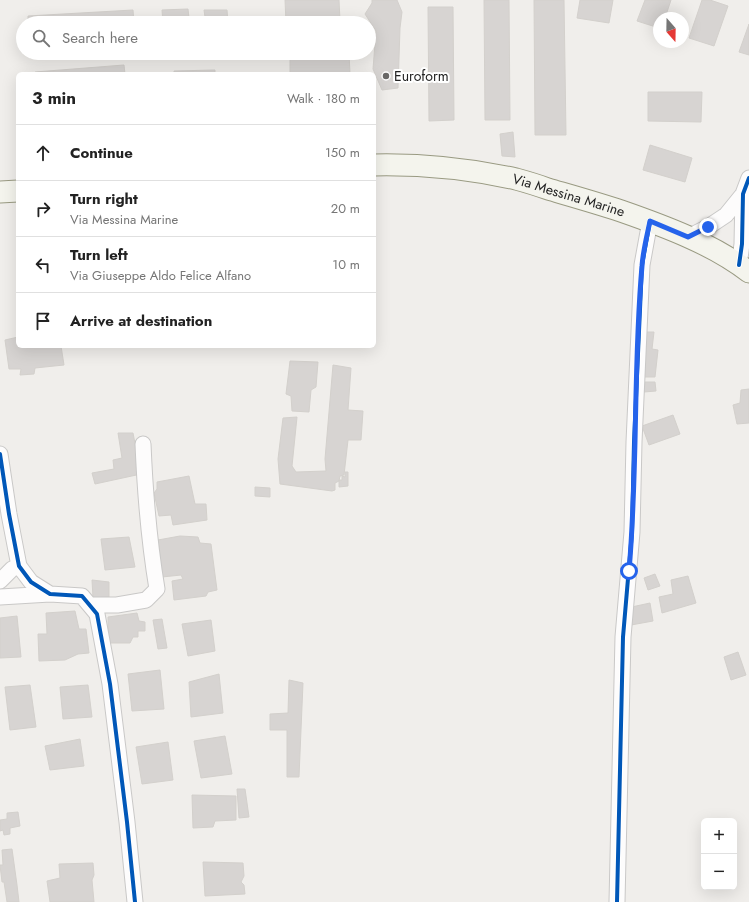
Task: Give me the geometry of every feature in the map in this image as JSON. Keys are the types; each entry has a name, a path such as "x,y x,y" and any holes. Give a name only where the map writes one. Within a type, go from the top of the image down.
{"main road":[{"name":"Via Messina Marine","path":"376,165 467,171 517,179 650,221 701,242 744,268"},
{"path":"0,192 16,191"}],"street":[{"path":"688,237 708,227 726,215 743,194 749,178"},
{"path":"743,194 742,244 744,268"},
{"path":"617,902 623,637 632,532 634,442 642,265 650,221"},
{"path":"90,605 117,605 146,600 157,589 152,560 145,493 143,444"},
{"path":"0,454 8,514 19,566 31,582 50,594"},
{"path":"0,581 12,569 19,566"},
{"path":"0,598 50,594 82,596 98,614 110,684 135,902"}],"building":[{"path":"285,0 339,0 340,16 286,16"},
{"path":"372,0 397,0 402,12 398,88 382,90 376,76 376,72 374,72 373,69 374,60 376,60 376,16 366,16 365,14 372,3"},
{"path":"484,0 509,0 510,120 485,120"},
{"path":"534,0 564,0 566,135 535,135"},
{"path":"580,0 613,0 609,23 577,18"},
{"path":"645,0 671,0 667,12 653,12 653,26 637,21"},
{"path":"702,0 710,0 728,6 714,46 689,38"},
{"path":"428,7 453,7 454,120 429,121"},
{"path":"188,9 189,16 162,16 162,10"},
{"path":"133,10 133,16 28,16"},
{"path":"204,10 227,10 227,16 205,16"},
{"path":"749,24 749,55 739,52"},
{"path":"290,60 349,60 350,72 290,72"},
{"path":"124,65 125,72 35,72"},
{"path":"215,70 215,72 174,72"},
{"path":"648,92 702,92 701,122 648,121"},
{"path":"513,132 515,157 502,156 500,134"},
{"path":"650,145 692,158 685,182 643,170"},
{"path":"642,332 654,332 652,349 658,350 655,377 640,377"},
{"path":"16,337 16,348 61,348 64,365 35,368 34,374 20,375 21,369 9,369 5,340"},
{"path":"290,361 318,362 316,387 311,390 309,412 292,411 291,396 286,394"},
{"path":"333,365 351,368 348,410 363,411 361,440 348,440 344,475 340,476 339,481 335,483 335,490 332,491 280,484 278,459 283,418 297,417 292,466 296,472 326,471 325,459"},
{"path":"645,382 655,382 656,391 644,392"},
{"path":"749,389 749,423 737,424 733,405 740,403 741,390"},
{"path":"673,415 680,434 649,445 642,426"},
{"path":"118,433 133,433 141,474 95,484 92,473 114,469 113,460 122,458"},
{"path":"345,472 348,472 348,486 339,487 339,480 342,480 342,476 345,477"},
{"path":"189,476 195,504 206,504 207,520 173,525 171,515 159,516 154,493 157,489 157,482"},
{"path":"255,487 270,488 270,497 255,496"},
{"path":"180,536 198,537 200,543 211,544 217,590 208,592 206,596 174,600 172,581 183,579 181,575 162,577 158,540"},
{"path":"129,537 135,567 105,570 101,539"},
{"path":"655,574 660,586 648,590 644,578"},
{"path":"688,576 696,603 662,613 659,597 673,594 671,580"},
{"path":"92,580 109,582 109,597 93,598"},
{"path":"650,603 653,621 631,625 627,608"},
{"path":"75,611 79,629 86,629 89,653 78,654 65,660 39,661 38,634 47,634 46,613"},
{"path":"137,613 139,621 145,622 145,631 138,631 138,637 133,637 130,643 108,643 108,617"},
{"path":"17,616 21,657 0,658 0,618"},
{"path":"162,619 167,648 158,649 153,620"},
{"path":"211,620 215,651 188,656 182,624"},
{"path":"738,652 746,675 731,680 724,657"},
{"path":"160,670 164,709 132,711 128,674"},
{"path":"219,674 223,713 191,717 189,682"},
{"path":"289,680 303,683 299,777 287,777 287,730 270,730 270,714 288,713"},
{"path":"30,685 36,727 10,730 5,687"},
{"path":"88,685 92,717 63,719 60,687"},
{"path":"225,736 232,774 201,778 194,741"},
{"path":"80,739 84,766 50,770 45,746"},
{"path":"168,742 173,780 142,784 136,747"},
{"path":"237,789 245,789 249,817 239,818"},
{"path":"192,795 236,796 236,820 215,821 213,827 193,828"},
{"path":"18,812 20,826 10,828 10,834 4,835 3,830 0,831 0,820 7,819 7,813"},
{"path":"12,849 19,902 7,902 4,882 2,882 0,865 3,865 2,850"},
{"path":"203,862 243,863 244,876 241,882 244,885 245,894 205,896"},
{"path":"93,863 94,875 92,880 94,902 50,902 47,881 60,878 59,864"}],"cycle path":[{"path":"739,265 742,244 743,194 749,178"},
{"path":"617,902 623,637 632,532 634,442 642,265 650,221"},
{"path":"0,454 19,566 31,582 50,594 82,596 97,614 110,684 135,902"}],"place":[{"name":"Euroform","path":"386,76"}],"route":[{"path":"629,571 632,532 634,442 642,265 650,221 688,237 708,227"}]}
